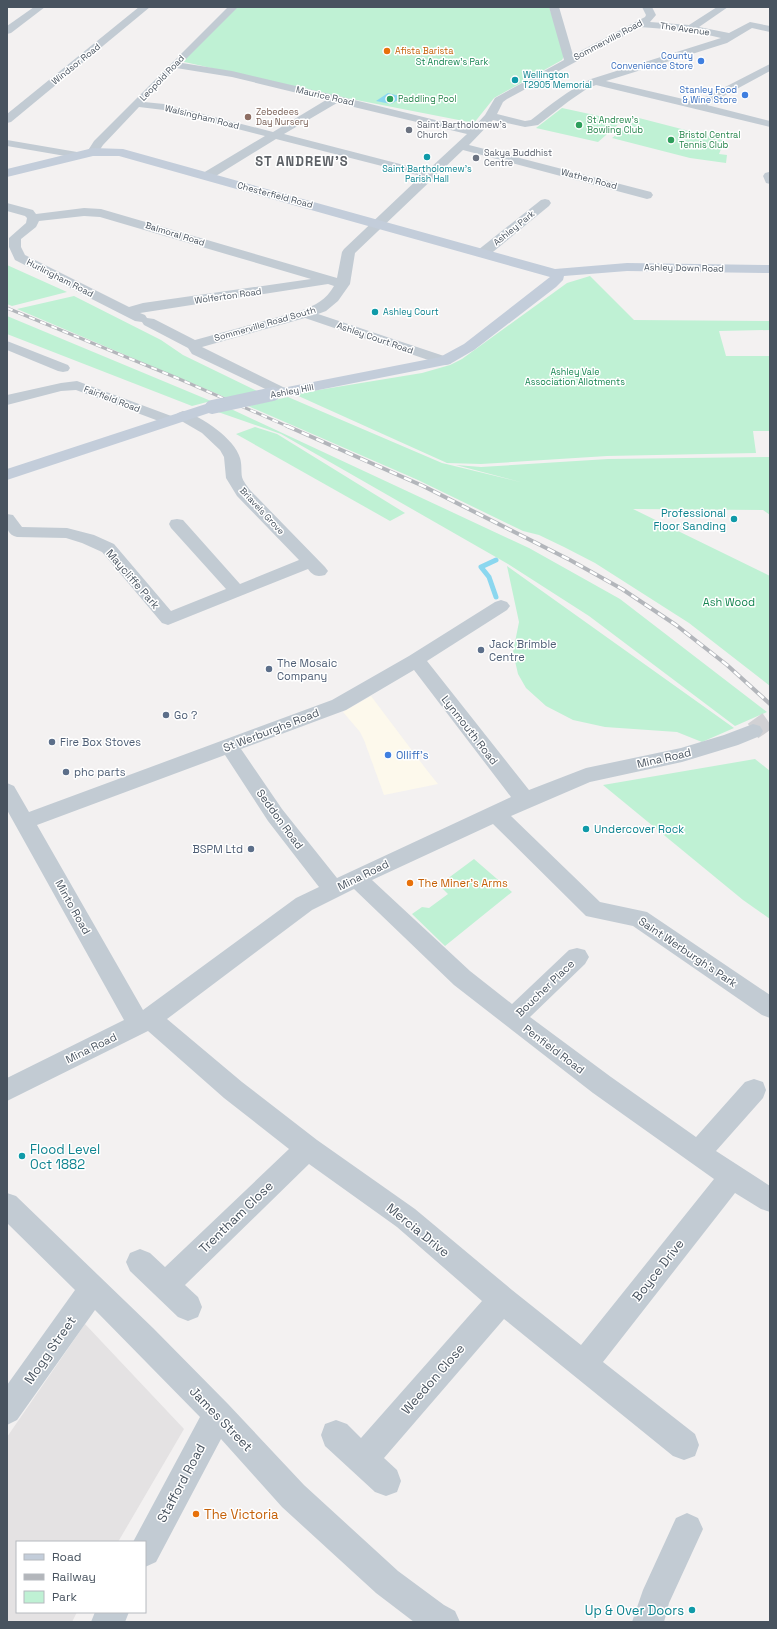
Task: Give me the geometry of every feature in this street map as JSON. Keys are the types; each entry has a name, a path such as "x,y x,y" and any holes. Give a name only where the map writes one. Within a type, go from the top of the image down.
{"main road":[{"name":"Chesterfield Road","path":"77,155 93,152 119,152 561,274"},
{"path":"7,173 77,155"},
{"name":"Ashley Down Road","path":"561,274 627,268 770,270"},
{"name":"Ashley Hill","path":"7,475 212,407 445,361 469,347 551,284 561,274"}],"street":[{"path":"7,32 40,7"},
{"name":"Windsor Road","path":"7,120 145,7"},
{"name":"Leopold Road","path":"93,152 98,143 174,64 233,7"},
{"path":"554,7 569,61"},
{"name":"Sommerville Road","path":"379,224 475,133 490,116 499,100 639,24 651,15 647,7"},
{"path":"691,28 723,7"},
{"name":"The Avenue","path":"639,24 691,28 731,37"},
{"path":"490,116 525,124 534,123 565,99 584,86 595,81 697,50 731,37 750,25 770,29"},
{"name":"Maurice Road","path":"174,64 232,74 337,98 475,133"},
{"path":"697,106 770,67"},
{"path":"595,81 770,124"},
{"path":"207,176 337,98"},
{"name":"Walsingham Road","path":"137,104 164,107 429,175"},
{"name":"Chesterfield Road","path":"7,143 77,155"},
{"name":"Wathen Road","path":"461,146 647,195"},
{"name":"Ashley Park","path":"483,252 545,203"},
{"path":"7,207 29,213 34,218"},
{"name":"Balmoral Road","path":"34,218 84,212 101,213 329,280 337,292"},
{"name":"Hurlingham Road","path":"34,218 32,224 15,238 15,247 20,257 194,345 197,351 277,393"},
{"path":"337,292 348,271 349,252 379,224"},
{"name":"Wolferton Road","path":"128,312 143,307 329,280"},
{"name":"Sommerville Road South","path":"194,345 305,314 321,308 337,292"},
{"name":"Ashley Court Road","path":"305,314 445,361"},
{"path":"7,345 63,368"},
{"name":"Fairfield Road","path":"7,400 61,387 77,385 176,418"},
{"name":"Briavels Grove","path":"176,418 207,430 228,448 232,457 234,478 243,493 315,567 237,591"},
{"name":"Maycliffe Park","path":"7,520 17,532 67,533 88,539 108,548 168,619 237,591"},
{"path":"177,524 237,591"},
{"name":"St Werburghs Road","path":"24,822 229,746 354,697 501,606"},
{"name":"Lynmouth Road","path":"416,660 524,800"},
{"name":"Mina Road","path":"7,1090 145,1021 229,961 304,904 333,889 524,800 586,774 682,755 725,742 753,730"},
{"name":"Seddon Road","path":"229,746 275,815 333,889"},
{"name":"Minto Road","path":"7,791 24,822 145,1021"},
{"name":"Saint Werburgh's Park","path":"495,814 594,910 638,918 770,1008"},
{"name":"Penfield Road","path":"356,878 462,978 513,1018 602,1085 699,1152 732,1177 770,1200"},
{"name":"Boucher Place","path":"513,1018 577,957"},
{"name":"Mercia Drive","path":"145,1021 308,1148 406,1218 502,1300 684,1445"},
{"path":"699,1152 754,1090"},
{"name":"Trentham Close","path":"165,1286 308,1148"},
{"name":"Boyce Drive","path":"584,1364 732,1177"},
{"name":"James Street","path":"7,1205 218,1414 293,1496 387,1582 444,1622"},
{"path":"140,1262 188,1307"},
{"name":"Mogg Street","path":"7,1410 92,1290"},
{"name":"Weedon Close","path":"363,1459 502,1300"},
{"name":"Stafford Road","path":"146,1549 218,1414"},
{"path":"336,1435 386,1481"},
{"path":"648,1622 654,1601 687,1529"},
{"path":"107,1622 112,1613"}],"shaded area":[{"path":"371,696 438,784 384,795 364,740 360,732 343,712"},
{"path":"85,1324 184,1429 119,1541 16,1541 16,1613 76,1613 72,1622 7,1622 7,1437"}],"green space":[{"name":"St Andrew's Park","path":"235,7 549,7 565,54 562,60 494,98 474,123 336,96 180,61"},
{"name":"St Andrew's Bowling Club","path":"562,108 622,121 598,142 536,128"},
{"name":"Bristol Central Tennis Club","path":"639,118 724,140 717,148 721,149 719,154 727,155 726,163 690,158 612,138"},
{"path":"7,265 67,292 12,306 7,304"},
{"name":"Ashley Vale Association Allotments","path":"590,276 634,320 770,321 770,330 719,331 726,356 770,356 770,431 753,431 756,453 607,456 481,464 447,463 294,394 422,373 450,365 462,359 567,283"},
{"path":"74,296 161,340 183,355 257,391 227,398 17,309"},
{"path":"7,316 211,401 192,406 7,334"},
{"name":"Ash Wood","path":"288,397 442,463 520,482 456,465 481,467 608,459 770,457 770,515 763,510 633,509 770,576 770,686 689,623 595,563 539,535 523,531 418,480 248,406"},
{"path":"231,409 529,548 620,599 767,712 735,726 589,616 508,564 281,434 218,412"},
{"path":"255,427 277,434 405,513 390,521 236,434"},
{"path":"507,566 734,728 702,742 677,732 605,727 573,720 546,706 526,688 518,674 513,652 519,622"},
{"path":"755,759 770,771 770,919 743,900 603,785"},
{"path":"474,859 512,892 445,946 412,914 422,907 429,908 448,894 439,885"}],"water":[{"name":"Paddling Pool","path":"388,93 403,97 391,104 376,101"}],"waterway":[{"path":"496,560 481,567 489,577 496,597"}],"tunnel":[{"path":"753,731 770,719"}],"railway":[{"path":"7,308 177,378 289,427"},
{"path":"287,426 423,486 570,560 622,589 676,625 727,665 770,704"}],"place":[{"name":"Afista Barista","path":"387,51"},
{"name":"County Convenience Store","path":"701,61"},
{"name":"Wellington T2905 Memorial","path":"515,80"},
{"name":"Stanley Food & Wine Store","path":"745,95"},
{"name":"Paddling Pool","path":"390,99"},
{"name":"Zebedees Day Nursery","path":"248,117"},
{"name":"St Andrew's Bowling Club","path":"579,125"},
{"name":"Saint Bartholomew's Church","path":"409,130"},
{"name":"Bristol Central Tennis Club","path":"671,140"},
{"name":"Saint Bartholomew's Parish Hall","path":"427,157"},
{"name":"Sakya Buddhist Centre","path":"476,158"},
{"name":"Ashley Court","path":"375,312"},
{"name":"Professional Floor Sanding","path":"734,519"},
{"name":"Jack Brimble Centre","path":"481,650"},
{"name":"The Mosaic Company","path":"269,669"},
{"name":"Go ?","path":"166,715"},
{"name":"Fire Box Stoves","path":"52,742"},
{"name":"Olliff's","path":"388,755"},
{"name":"phc parts","path":"66,772"},
{"name":"Undercover Rock","path":"586,829"},
{"name":"BSPM Ltd","path":"251,849"},
{"name":"The Miner's Arms","path":"410,883"},
{"name":"Flood Level Oct 1882","path":"22,1156"},
{"name":"The Victoria","path":"196,1514"},
{"name":"Up & Over Doors","path":"692,1610"}],"district":[{"name":"ST ANDREW'S","path":"302,161"}]}
